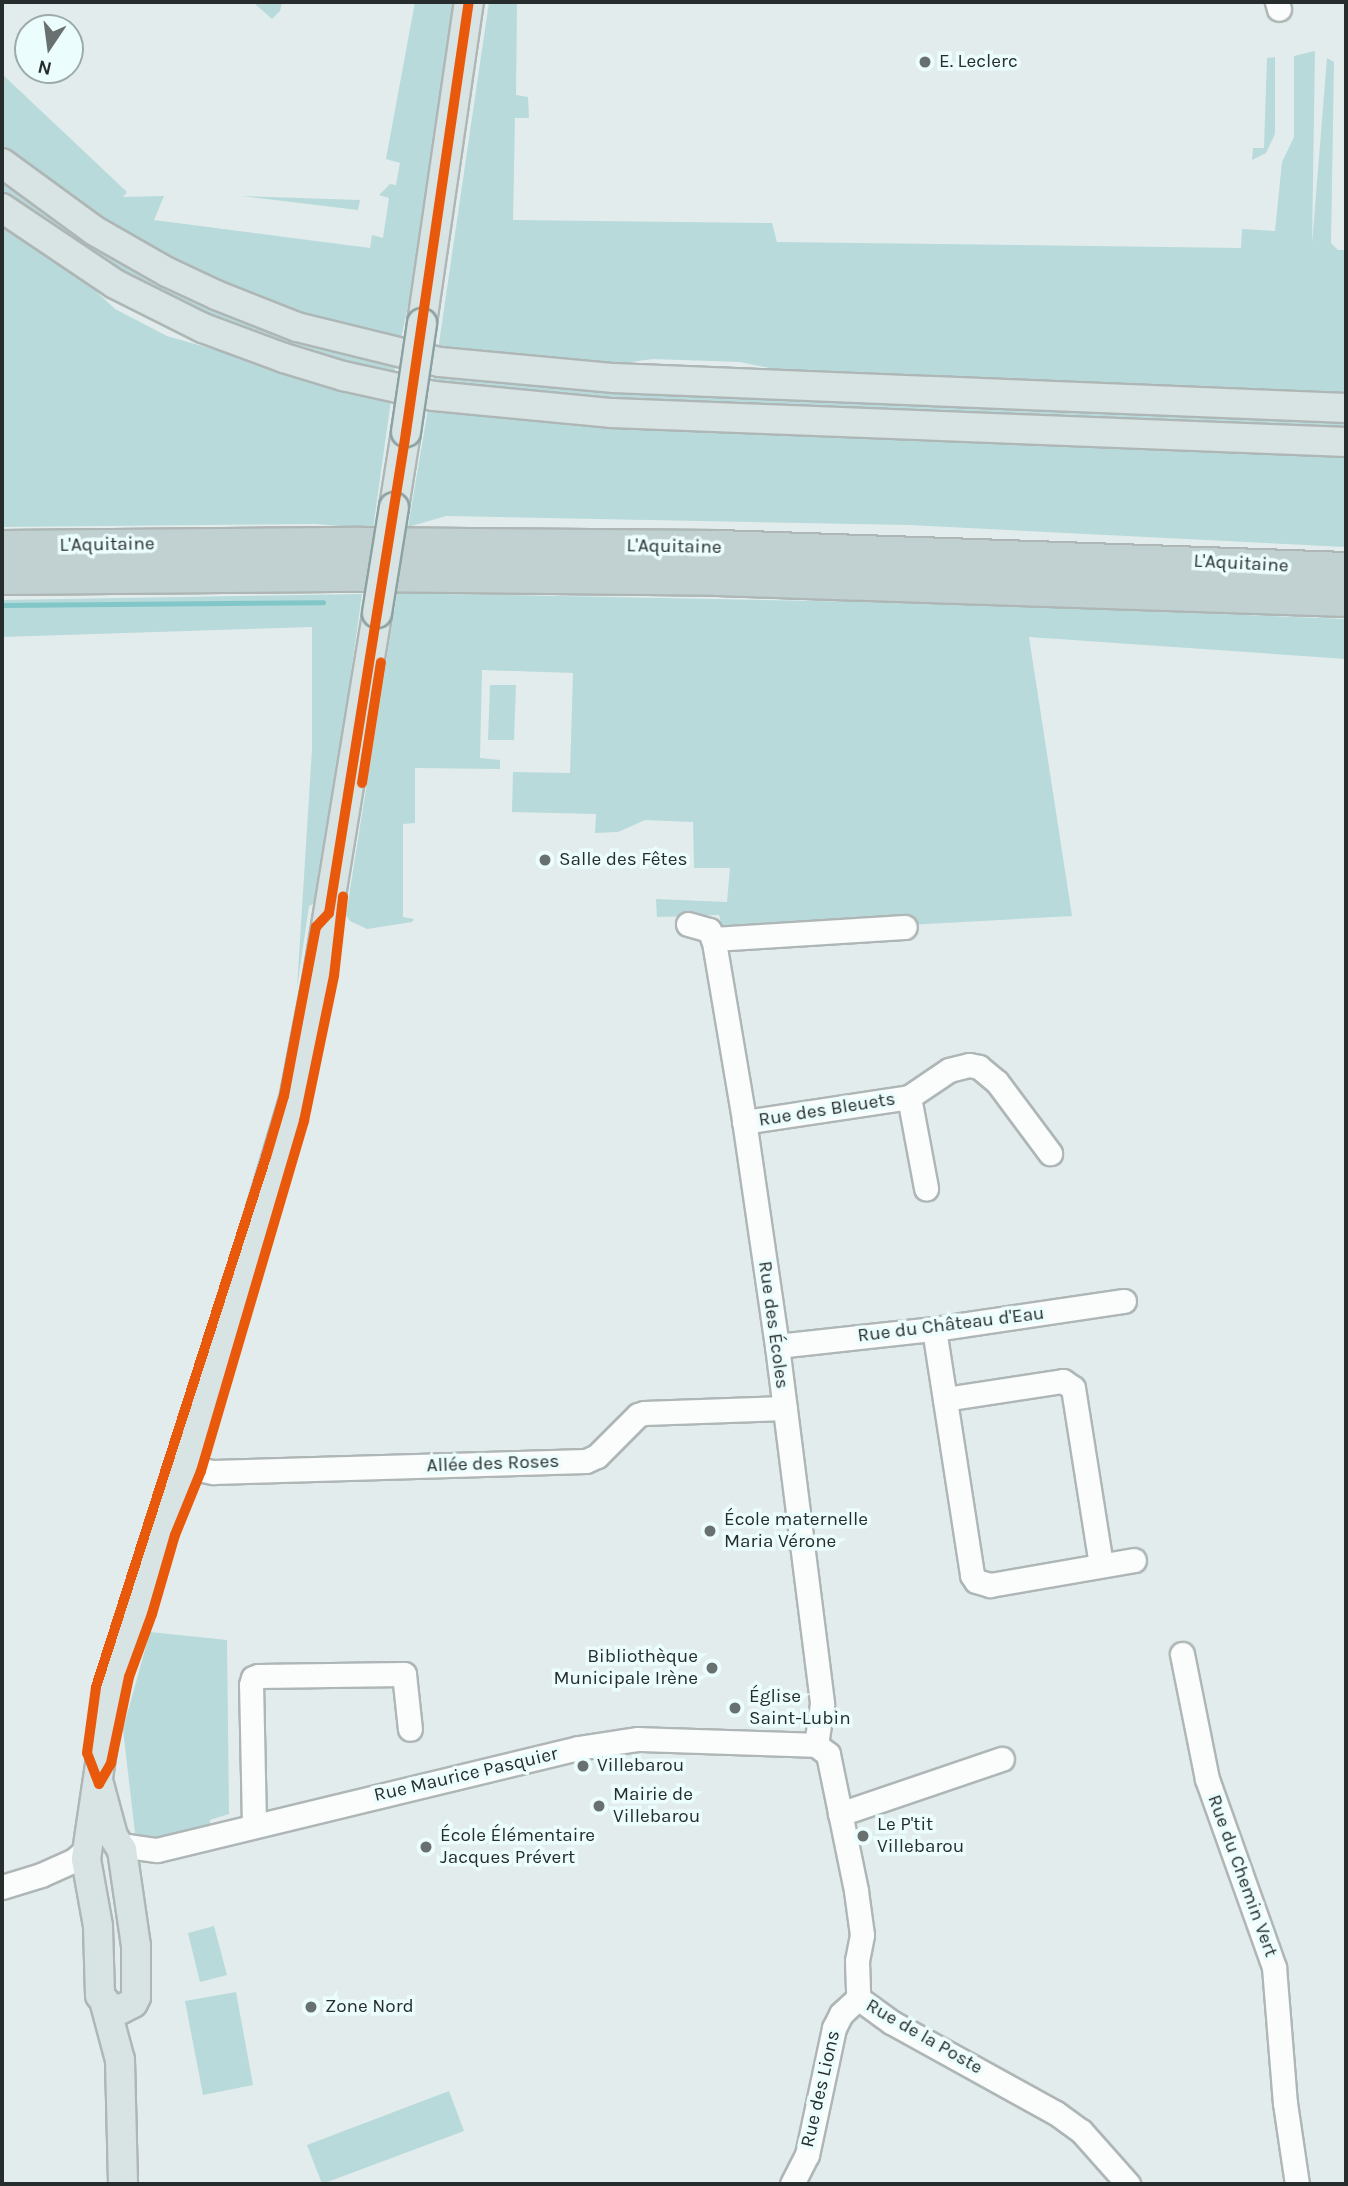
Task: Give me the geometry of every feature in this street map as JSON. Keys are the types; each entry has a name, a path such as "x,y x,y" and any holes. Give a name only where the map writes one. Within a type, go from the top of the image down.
{"highway":[{"name":"L'Aquitaine","path":"2,547 374,544 718,547 1346,569"},
{"name":"L'Aquitaine","path":"2,577 361,574 717,578 1346,599"}],"main road":[{"path":"120,2060 138,1976 107,1849 99,1784 103,1737 120,1658 184,1466 273,1173 300,1072 406,432 469,2"},
{"path":"2,163 94,231 167,272 216,295 298,327 440,362 614,378 1346,408"},
{"path":"2,208 115,284 203,328 284,358 343,376 435,396 612,413 1346,442"},
{"path":"107,1849 90,1881 98,1926 99,1985 120,2060 123,2184"},
{"path":"105,2004 121,2009 133,2003"}],"street":[{"path":"688,924 704,927 713,939 905,927"},
{"name":"Rue des Écoles","path":"713,939 744,1122 785,1408 822,1704 816,1745"},
{"name":"Rue des Bleuets","path":"744,1122 909,1097 958,1066 979,1067 997,1082 1050,1153"},
{"name":"Rue des Bleuets","path":"909,1097 926,1188"},
{"name":"Rue du Château d'Eau","path":"777,1346 934,1329 1124,1301"},
{"path":"934,1329 972,1575 976,1581 990,1584 1134,1560"},
{"path":"945,1399 1063,1381 1073,1388 1101,1565"},
{"name":"Allée des Roses","path":"184,1466 212,1472 586,1461 597,1456 638,1415 644,1413 785,1408"},
{"name":"Rue du Chemin Vert","path":"1182,1654 1207,1779 1274,1967 1285,2102 1297,2184"},
{"path":"254,1825 253,1678 258,1675 404,1674 410,1729"},
{"name":"Rue Maurice Pasquier","path":"107,1849 157,1850 578,1748 638,1739 816,1745"},
{"name":"Rue de la Poste","path":"816,1745 828,1754 862,1935 857,1961 858,1998 891,2022 1056,2113 1081,2131 1128,2184"},
{"path":"840,1814 1002,1759"},
{"path":"2,1887 107,1849"},
{"path":"41,1875 69,1876 90,1881"},
{"name":"Rue des Lions","path":"792,2184 807,2155 834,2028 841,2014 858,1998"}],"shaded area":[{"path":"253,2 282,2 280,11 272,19"},
{"path":"415,2 456,2 418,260 400,343 261,304 152,253 68,197 2,146 2,74 127,192 123,197 164,196 154,220 370,248 372,235 383,238 389,198 379,195 390,184 396,185 400,163 386,159"},
{"path":"489,2 517,2 516,95 528,97 529,118 515,118 513,220 772,223 777,242 1241,248 1242,229 1275,231 1282,162 1294,137 1294,56 1315,51 1312,244 1327,58 1334,62 1331,243 1338,250 1346,250 1346,399 818,378 740,362 653,359 599,366 438,350"},
{"path":"1275,57 1275,134 1266,153 1252,160 1253,148 1264,148 1267,58"},
{"path":"2,176 31,200 396,363 393,379 330,364 162,300 2,197"},
{"path":"242,196 360,200 358,210"},
{"path":"2,225 83,279 115,309 167,336 391,400 373,529 315,524 2,527"},
{"path":"435,371 1346,416 1346,434 670,406 432,386"},
{"path":"428,409 501,417 645,425 1346,452 1346,547 909,525 446,516 408,527"},
{"path":"397,593 976,604 1346,619 1346,659 1029,637 1072,916 724,935 719,915 657,917 656,899 727,902 730,868 694,868 693,822 645,820 618,832 595,833 596,814 512,812 513,772 570,773 573,673 482,670 480,758 500,760 500,769 415,768 415,823 403,824 403,917 414,919 412,922 367,929 350,921 346,915"},
{"path":"362,594 319,901 309,906 297,988 312,749 312,627 2,637 2,600"},
{"path":"490,685 516,685 514,740 488,740"},
{"path":"150,1632 227,1640 229,1814 210,1820 210,1825 136,1842 123,1729"},
{"path":"214,1926 227,1975 200,1982 188,1933"},
{"path":"236,1992 253,2085 203,2095 185,2001"},
{"path":"449,2091 464,2131 322,2184 307,2145"}],"waterway":[{"path":"2,605 323,602"}],"cycle path":[{"path":"99,1784 87,1753 96,1687 266,1157 284,1096 316,927 329,913 406,432 469,2"},
{"path":"362,783 381,662"},
{"path":"99,1784 111,1763 129,1677 152,1614 175,1535 201,1471 304,1121 334,976 343,897"}],"place":[{"name":"E. Leclerc","path":"925,62"},
{"name":"Salle des Fêtes","path":"545,860"},
{"name":"École maternelle Maria Vérone","path":"710,1531"},
{"name":"Bibliothèque Municipale Irène","path":"712,1668"},
{"name":"Église Saint-Lubin","path":"735,1708"},
{"name":"Villebarou","path":"583,1766"},
{"name":"Mairie de Villebarou","path":"599,1806"},
{"name":"Le P'tit Villebarou","path":"863,1836"},
{"name":"École Élémentaire Jacques Prévert","path":"426,1847"},
{"name":"Zone Nord","path":"311,2007"}]}
